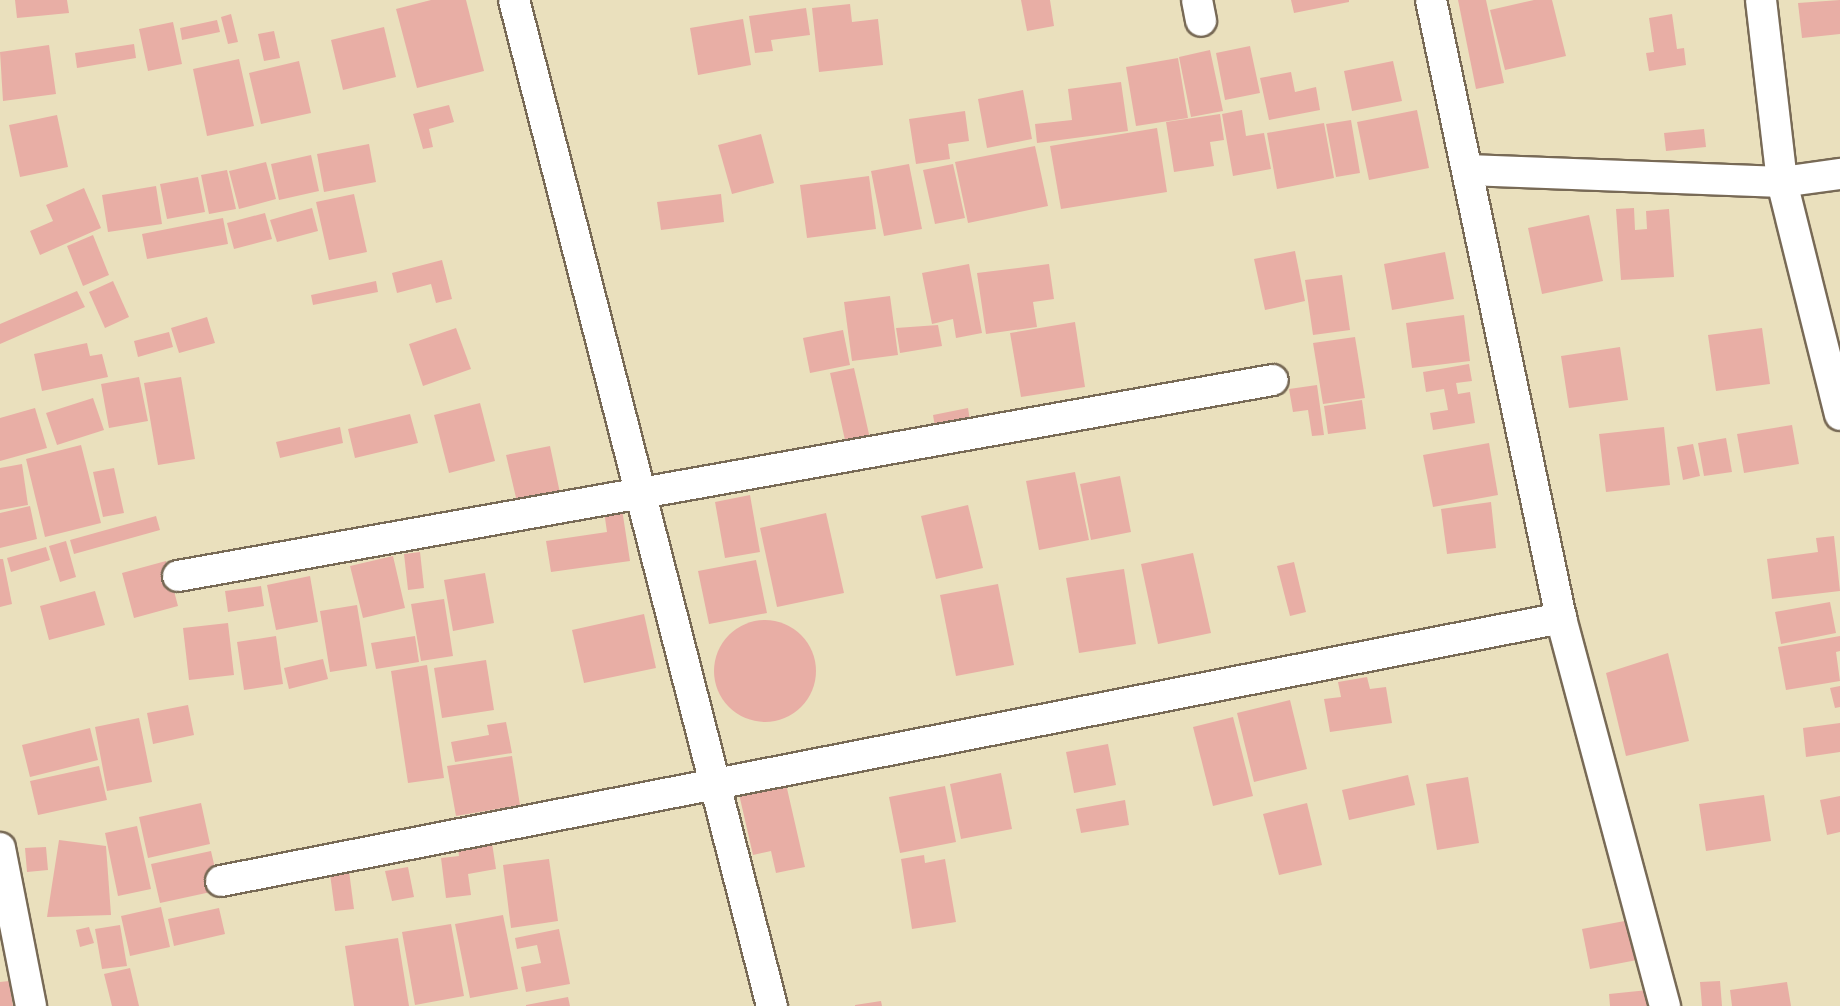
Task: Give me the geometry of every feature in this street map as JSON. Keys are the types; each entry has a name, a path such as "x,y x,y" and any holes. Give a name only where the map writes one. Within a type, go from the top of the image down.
{"street":[{"path":"514,0 637,493 716,785 772,1006"},
{"path":"1431,0 1561,618 1665,1006"},
{"path":"1761,0 1782,182 1840,415"},
{"path":"1468,170 1782,182 1840,174"},
{"path":"178,576 1273,380"},
{"path":"221,881 1561,618"},
{"path":"0,848 31,1006"}],"building":[{"path":"15,0 67,0 69,13 17,18"},
{"path":"431,0 466,0 484,71 417,88 396,9"},
{"path":"1021,0 1050,0 1054,26 1027,31"},
{"path":"1291,0 1349,0 1349,2 1294,13"},
{"path":"1458,0 1486,0 1504,83 1476,89"},
{"path":"1534,0 1552,0 1566,56 1505,70 1490,10"},
{"path":"1840,0 1840,34 1802,38 1798,3"},
{"path":"850,4 852,22 878,19 883,65 819,72 812,8"},
{"path":"806,8 810,35 771,40 773,51 755,53 749,16"},
{"path":"231,14 238,42 228,44 221,17"},
{"path":"1672,14 1677,49 1684,48 1686,65 1649,71 1646,53 1654,52 1649,18"},
{"path":"743,19 751,65 698,75 690,28"},
{"path":"217,20 220,32 182,40 180,28"},
{"path":"173,22 182,64 148,71 139,29"},
{"path":"384,27 396,77 343,90 331,40"},
{"path":"274,31 280,58 264,61 258,34"},
{"path":"134,44 136,58 77,68 75,53"},
{"path":"49,45 56,94 3,101 0,52"},
{"path":"1250,46 1260,93 1225,100 1216,53"},
{"path":"1210,50 1223,111 1191,117 1179,57"},
{"path":"1178,58 1188,118 1136,126 1126,67"},
{"path":"239,59 254,126 207,136 193,69"},
{"path":"299,61 311,113 261,124 249,73"},
{"path":"1393,61 1402,101 1352,111 1344,71"},
{"path":"1291,72 1295,92 1316,87 1320,110 1269,120 1260,78"},
{"path":"1121,82 1128,131 1037,143 1035,124 1072,120 1068,89"},
{"path":"1023,90 1032,139 987,148 978,99"},
{"path":"449,105 454,122 429,129 433,147 423,149 413,114"},
{"path":"1242,110 1246,136 1264,133 1271,169 1233,176 1222,114"},
{"path":"1417,110 1429,168 1369,180 1357,122"},
{"path":"965,111 969,141 948,144 950,159 916,164 909,119"},
{"path":"1220,114 1224,140 1210,142 1214,166 1174,172 1166,122"},
{"path":"57,115 68,167 20,177 9,125"},
{"path":"1351,120 1360,173 1336,177 1326,124"},
{"path":"1324,123 1334,178 1277,189 1267,133"},
{"path":"1157,128 1167,192 1061,209 1050,146"},
{"path":"1704,129 1706,147 1666,151 1664,133"},
{"path":"761,134 774,183 732,194 718,145"},
{"path":"369,144 376,182 324,192 317,154"},
{"path":"1035,146 1048,206 968,223 955,162"},
{"path":"311,155 319,191 279,200 271,164"},
{"path":"266,162 276,199 239,209 229,171"},
{"path":"909,164 922,229 884,236 871,171"},
{"path":"953,164 965,218 935,224 923,170"},
{"path":"227,170 236,209 209,214 201,175"},
{"path":"869,176 876,229 807,238 800,185"},
{"path":"198,177 205,212 167,219 160,184"},
{"path":"156,186 162,224 108,232 102,195"},
{"path":"84,188 101,228 40,255 30,231 53,221 46,205"},
{"path":"354,194 367,252 329,260 316,202"},
{"path":"721,194 724,222 661,230 657,202"},
{"path":"312,208 318,231 277,242 270,220"},
{"path":"1634,208 1635,230 1647,229 1646,211 1669,209 1674,277 1621,280 1616,209"},
{"path":"265,213 272,239 234,249 227,223"},
{"path":"1589,215 1603,281 1542,294 1528,228"},
{"path":"223,218 228,244 147,259 142,234"},
{"path":"93,235 109,275 83,286 67,246"},
{"path":"1295,251 1305,301 1265,310 1254,259"},
{"path":"1445,252 1454,299 1392,310 1384,264"},
{"path":"442,260 452,299 436,303 431,284 397,293 392,273"},
{"path":"969,264 982,333 956,338 953,319 932,324 922,273"},
{"path":"1049,264 1054,299 1033,302 1037,327 986,334 977,273"},
{"path":"1342,275 1350,330 1313,335 1305,280"},
{"path":"113,281 129,317 105,328 89,292"},
{"path":"376,281 378,292 313,305 311,295"},
{"path":"77,291 85,307 0,344 0,324"},
{"path":"890,296 898,355 852,361 844,302"},
{"path":"1464,315 1470,361 1412,368 1406,323"},
{"path":"207,317 215,343 179,353 171,328"},
{"path":"1075,322 1085,387 1021,397 1010,333"},
{"path":"938,325 942,346 900,353 896,328"},
{"path":"456,328 471,369 423,386 409,344"},
{"path":"1762,328 1770,384 1716,391 1708,335"},
{"path":"843,330 850,365 810,373 803,338"},
{"path":"169,332 173,347 138,357 134,341"},
{"path":"1355,337 1365,398 1323,404 1313,343"},
{"path":"87,343 90,356 102,354 108,377 42,391 34,354"},
{"path":"1620,347 1628,400 1569,408 1561,356"},
{"path":"1469,364 1472,381 1456,383 1458,394 1470,392 1475,423 1433,430 1430,413 1448,410 1444,389 1426,392 1423,372"},
{"path":"854,368 871,443 847,449 830,373"},
{"path":"139,377 148,421 109,428 101,384"},
{"path":"181,377 195,459 158,465 144,383"},
{"path":"1317,385 1324,435 1312,436 1308,410 1293,412 1289,389"},
{"path":"93,398 104,430 57,445 46,413"},
{"path":"1362,400 1366,429 1328,434 1324,406"},
{"path":"480,403 495,461 449,473 434,415"},
{"path":"35,408 47,448 0,461 0,418"},
{"path":"968,408 971,427 936,433 933,415"},
{"path":"410,414 418,443 355,458 348,429"},
{"path":"1792,425 1799,464 1744,473 1737,434"},
{"path":"340,427 343,443 280,458 276,442"},
{"path":"1664,427 1670,485 1606,492 1599,434"},
{"path":"1726,438 1732,472 1704,476 1698,443"},
{"path":"1489,443 1498,495 1433,507 1423,455"},
{"path":"1693,444 1700,476 1683,480 1677,447"},
{"path":"81,445 101,523 45,537 26,459"},
{"path":"550,446 560,493 517,502 506,455"},
{"path":"22,464 28,505 0,510 0,468"},
{"path":"114,468 124,513 103,517 93,472"},
{"path":"1075,472 1089,540 1039,550 1026,481"},
{"path":"1120,476 1131,532 1091,540 1080,484"},
{"path":"750,495 760,552 725,558 715,502"},
{"path":"1491,502 1496,548 1447,554 1441,509"},
{"path":"968,505 983,568 936,579 921,516"},
{"path":"30,506 37,539 0,548 0,513"},
{"path":"622,509 630,561 551,572 546,541 607,532 604,511"},
{"path":"826,513 844,593 777,607 760,528"},
{"path":"156,516 160,530 74,554 70,540"},
{"path":"1834,536 1840,591 1772,599 1767,559 1818,552 1816,538"},
{"path":"66,541 76,577 60,582 49,546"},
{"path":"46,547 50,560 11,572 7,558"},
{"path":"420,552 424,588 408,590 404,554"},
{"path":"1193,553 1211,633 1158,644 1141,564"},
{"path":"393,556 405,608 363,618 350,566"},
{"path":"0,559 3,559 12,604 0,607"},
{"path":"756,560 767,613 709,624 698,571"},
{"path":"166,561 178,606 134,618 122,573"},
{"path":"1294,562 1306,612 1290,616 1277,566"},
{"path":"1124,569 1136,644 1079,653 1066,578"},
{"path":"485,573 494,623 453,631 444,580"},
{"path":"310,576 318,622 276,630 267,585"},
{"path":"998,584 1014,665 956,676 940,595"},
{"path":"261,586 264,606 228,612 225,591"},
{"path":"95,591 105,625 49,640 40,606"},
{"path":"444,599 453,656 421,661 411,604"},
{"path":"1830,602 1836,633 1781,644 1775,612"},
{"path":"357,605 367,666 330,672 320,611"},
{"path":"644,614 656,668 584,683 572,630"},
{"path":"765,620 784,624 801,635 812,652 816,671 812,690 801,707 784,718 765,722 746,718 729,707 718,690 714,671 718,652 729,635 746,624"},
{"path":"228,623 234,675 189,680 183,628"},
{"path":"276,636 283,684 244,690 237,642"},
{"path":"415,636 419,662 376,669 371,643"},
{"path":"1840,636 1840,651 1836,652 1840,681 1786,690 1778,647"},
{"path":"1668,653 1689,741 1626,756 1606,673"},
{"path":"323,659 328,679 289,689 284,668"},
{"path":"486,660 494,710 442,718 434,668"},
{"path":"427,665 444,778 408,783 391,671"},
{"path":"1367,677 1370,689 1386,687 1392,723 1330,732 1324,699 1341,697 1338,682"},
{"path":"1840,686 1840,707 1835,708 1830,688"},
{"path":"1290,700 1307,769 1254,782 1237,713"},
{"path":"188,705 194,735 153,744 147,713"},
{"path":"1233,717 1253,796 1213,806 1193,727"},
{"path":"139,718 152,782 107,791 95,727"},
{"path":"506,722 512,753 455,762 451,742 489,735 487,725"},
{"path":"1840,723 1840,752 1806,757 1803,728"},
{"path":"90,728 98,760 30,777 22,745"},
{"path":"1108,744 1116,785 1074,793 1066,752"},
{"path":"512,756 520,805 456,816 447,766"},
{"path":"99,766 107,800 38,815 30,781"},
{"path":"1001,773 1012,829 961,839 950,784"},
{"path":"1408,775 1415,805 1349,820 1342,790"},
{"path":"1468,777 1479,843 1437,850 1426,784"},
{"path":"786,784 805,867 776,873 771,851 753,855 739,794"},
{"path":"945,786 956,842 900,853 889,797"},
{"path":"1764,795 1771,841 1706,851 1699,804"},
{"path":"1840,796 1840,832 1827,835 1820,800"},
{"path":"1125,800 1129,825 1081,833 1076,809"},
{"path":"201,803 210,844 148,858 139,817"},
{"path":"1307,803 1322,865 1279,875 1263,814"},
{"path":"137,826 151,889 118,896 105,833"},
{"path":"59,840 106,846 111,915 47,917"},
{"path":"492,843 496,869 468,874 471,895 446,898 441,858 459,856 458,848"},
{"path":"46,847 48,870 27,872 25,848"},
{"path":"211,851 220,890 160,903 151,864"},
{"path":"924,855 925,863 945,859 956,922 912,929 901,859"},
{"path":"549,859 558,921 511,928 503,865"},
{"path":"408,867 414,897 392,901 385,871"},
{"path":"349,871 354,909 335,911 330,874"},
{"path":"161,907 170,947 130,956 121,916"},
{"path":"219,908 225,934 174,946 168,919"},
{"path":"503,915 518,989 470,998 455,924"},
{"path":"1630,920 1637,960 1590,969 1582,929"},
{"path":"451,924 464,996 415,1005 402,932"},
{"path":"120,925 127,966 102,969 95,929"},
{"path":"89,927 94,943 80,947 76,930"},
{"path":"559,929 570,984 526,992 521,967 541,963 537,945 517,949 515,938"},
{"path":"398,938 409,1006 354,1006 345,946"},
{"path":"130,968 139,1006 112,1006 104,974"},
{"path":"9,981 13,1006 0,1006 0,982"},
{"path":"1720,981 1722,1006 1702,1006 1700,982"},
{"path":"1787,982 1791,1006 1732,1006 1730,990"},
{"path":"1658,989 1660,1006 1610,1006 1609,994"},
{"path":"568,997 570,1006 526,1006 526,1005"},
{"path":"881,1001 882,1006 855,1006 855,1005"}]}
